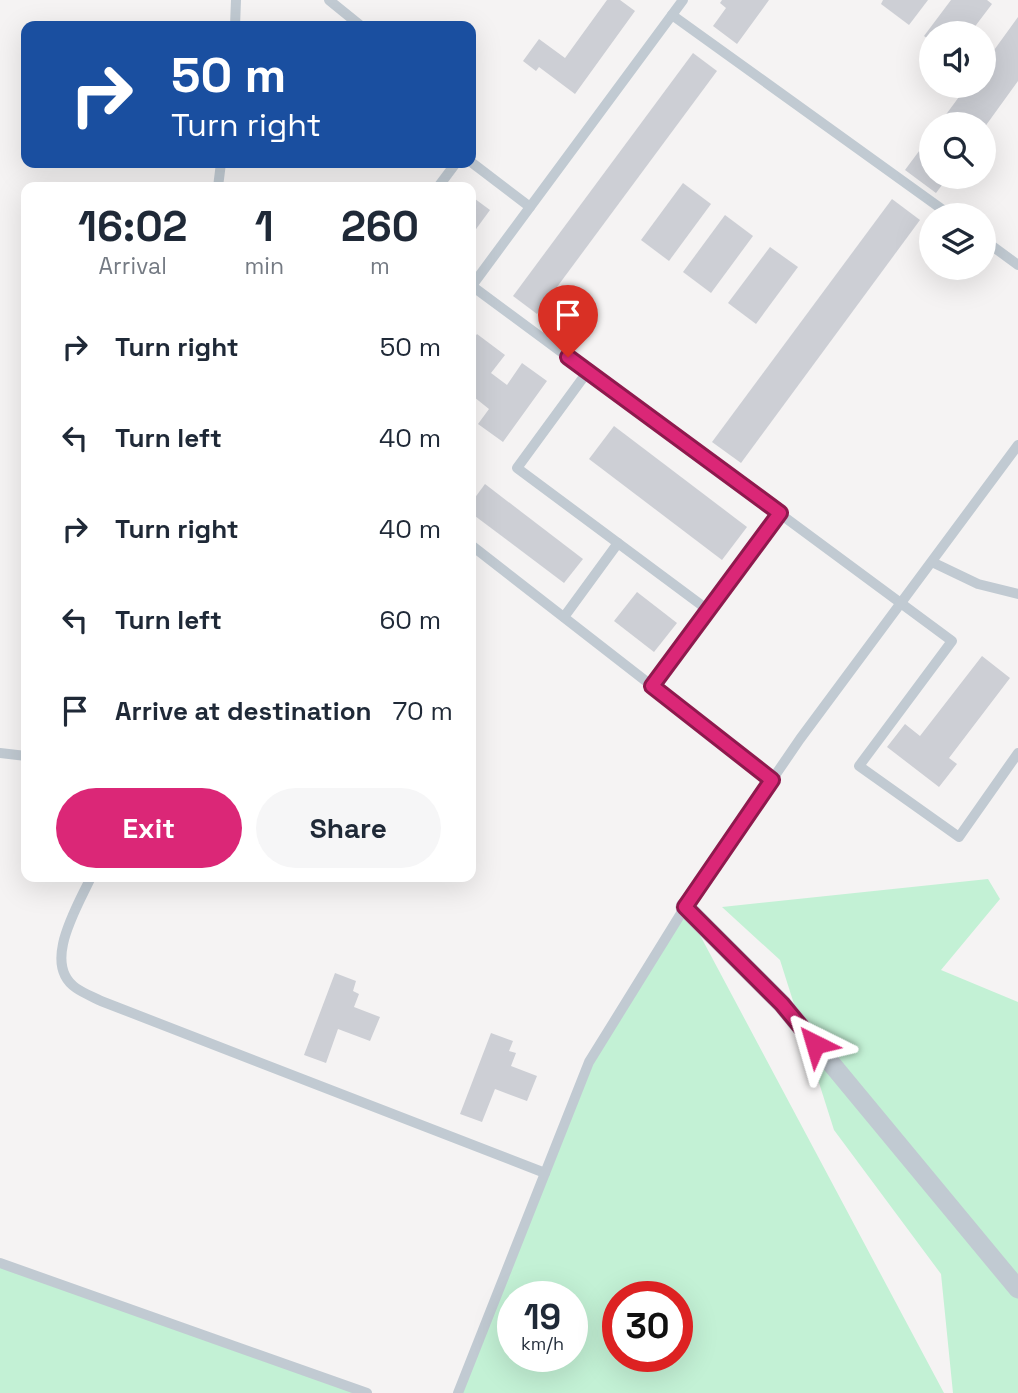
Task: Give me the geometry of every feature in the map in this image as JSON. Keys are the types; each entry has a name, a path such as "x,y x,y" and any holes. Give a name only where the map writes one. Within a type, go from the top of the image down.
{"street":[{"path":"685,907 782,1004 1018,1289"}],"lane":[{"path":"235,21 236,0"},
{"path":"329,0 355,21"},
{"path":"476,279 683,0"},
{"path":"672,15 933,203"},
{"path":"476,166 530,207"},
{"path":"996,249 1018,265"},
{"path":"476,290 952,641 859,766 959,837 1018,752"},
{"path":"587,371 517,468 708,610"},
{"path":"458,1393 589,1062 685,907 772,780 1018,445"},
{"path":"652,686 780,513"},
{"path":"564,617 618,543"},
{"path":"476,549 772,780"},
{"path":"932,562 978,584 1018,594"},
{"path":"0,753 21,755"},
{"path":"89,882 62,943 61,968 74,987 101,1000 545,1172"},
{"path":"0,1263 367,1393"}],"green space":[{"path":"988,879 1000,899 941,970 1018,1002 1018,1393 953,1393 941,1274 834,1130 780,960 722,907"},
{"path":"685,907 944,1393 458,1393 497,1294 497,1372 588,1372 588,1281 502,1281 589,1062"},
{"path":"0,1263 367,1393 0,1393"}],"building":[{"path":"607,0 620,0 635,11 575,94 539,67 536,71 523,61 539,39 565,58"},
{"path":"722,0 769,0 737,44 713,26 726,8 720,3"},
{"path":"883,0 928,0 909,25 881,4"},
{"path":"951,0 987,0 992,4 979,21 935,21"},
{"path":"1018,17 1018,81 996,112 948,112 958,98 996,98 996,47"},
{"path":"693,53 717,71 537,314 513,296"},
{"path":"919,151 919,180 905,170"},
{"path":"683,183 711,204 669,261 641,240"},
{"path":"892,199 919,219 741,463 712,442"},
{"path":"476,200 490,210 476,229"},
{"path":"725,215 753,236 711,293 683,272"},
{"path":"770,247 798,267 756,324 728,303"},
{"path":"476,335 505,355 491,373 507,385 522,363 547,381 503,442 478,424 489,409 476,399"},
{"path":"614,426 747,527 722,560 589,459"},
{"path":"485,484 583,559 564,583 476,517 476,496"},
{"path":"637,592 677,623 654,652 614,621"},
{"path":"982,656 1010,678 949,758 957,764 939,787 887,747 905,724 920,736"},
{"path":"335,973 356,981 353,991 359,994 354,1007 380,1017 370,1041 338,1029 326,1063 304,1055"},
{"path":"491,1033 513,1041 509,1051 516,1053 511,1066 537,1076 527,1101 495,1089 482,1122 460,1114"}],"route":[{"path":"568,357 780,513 652,686 772,780 685,907 782,1004 815,1044"}]}
